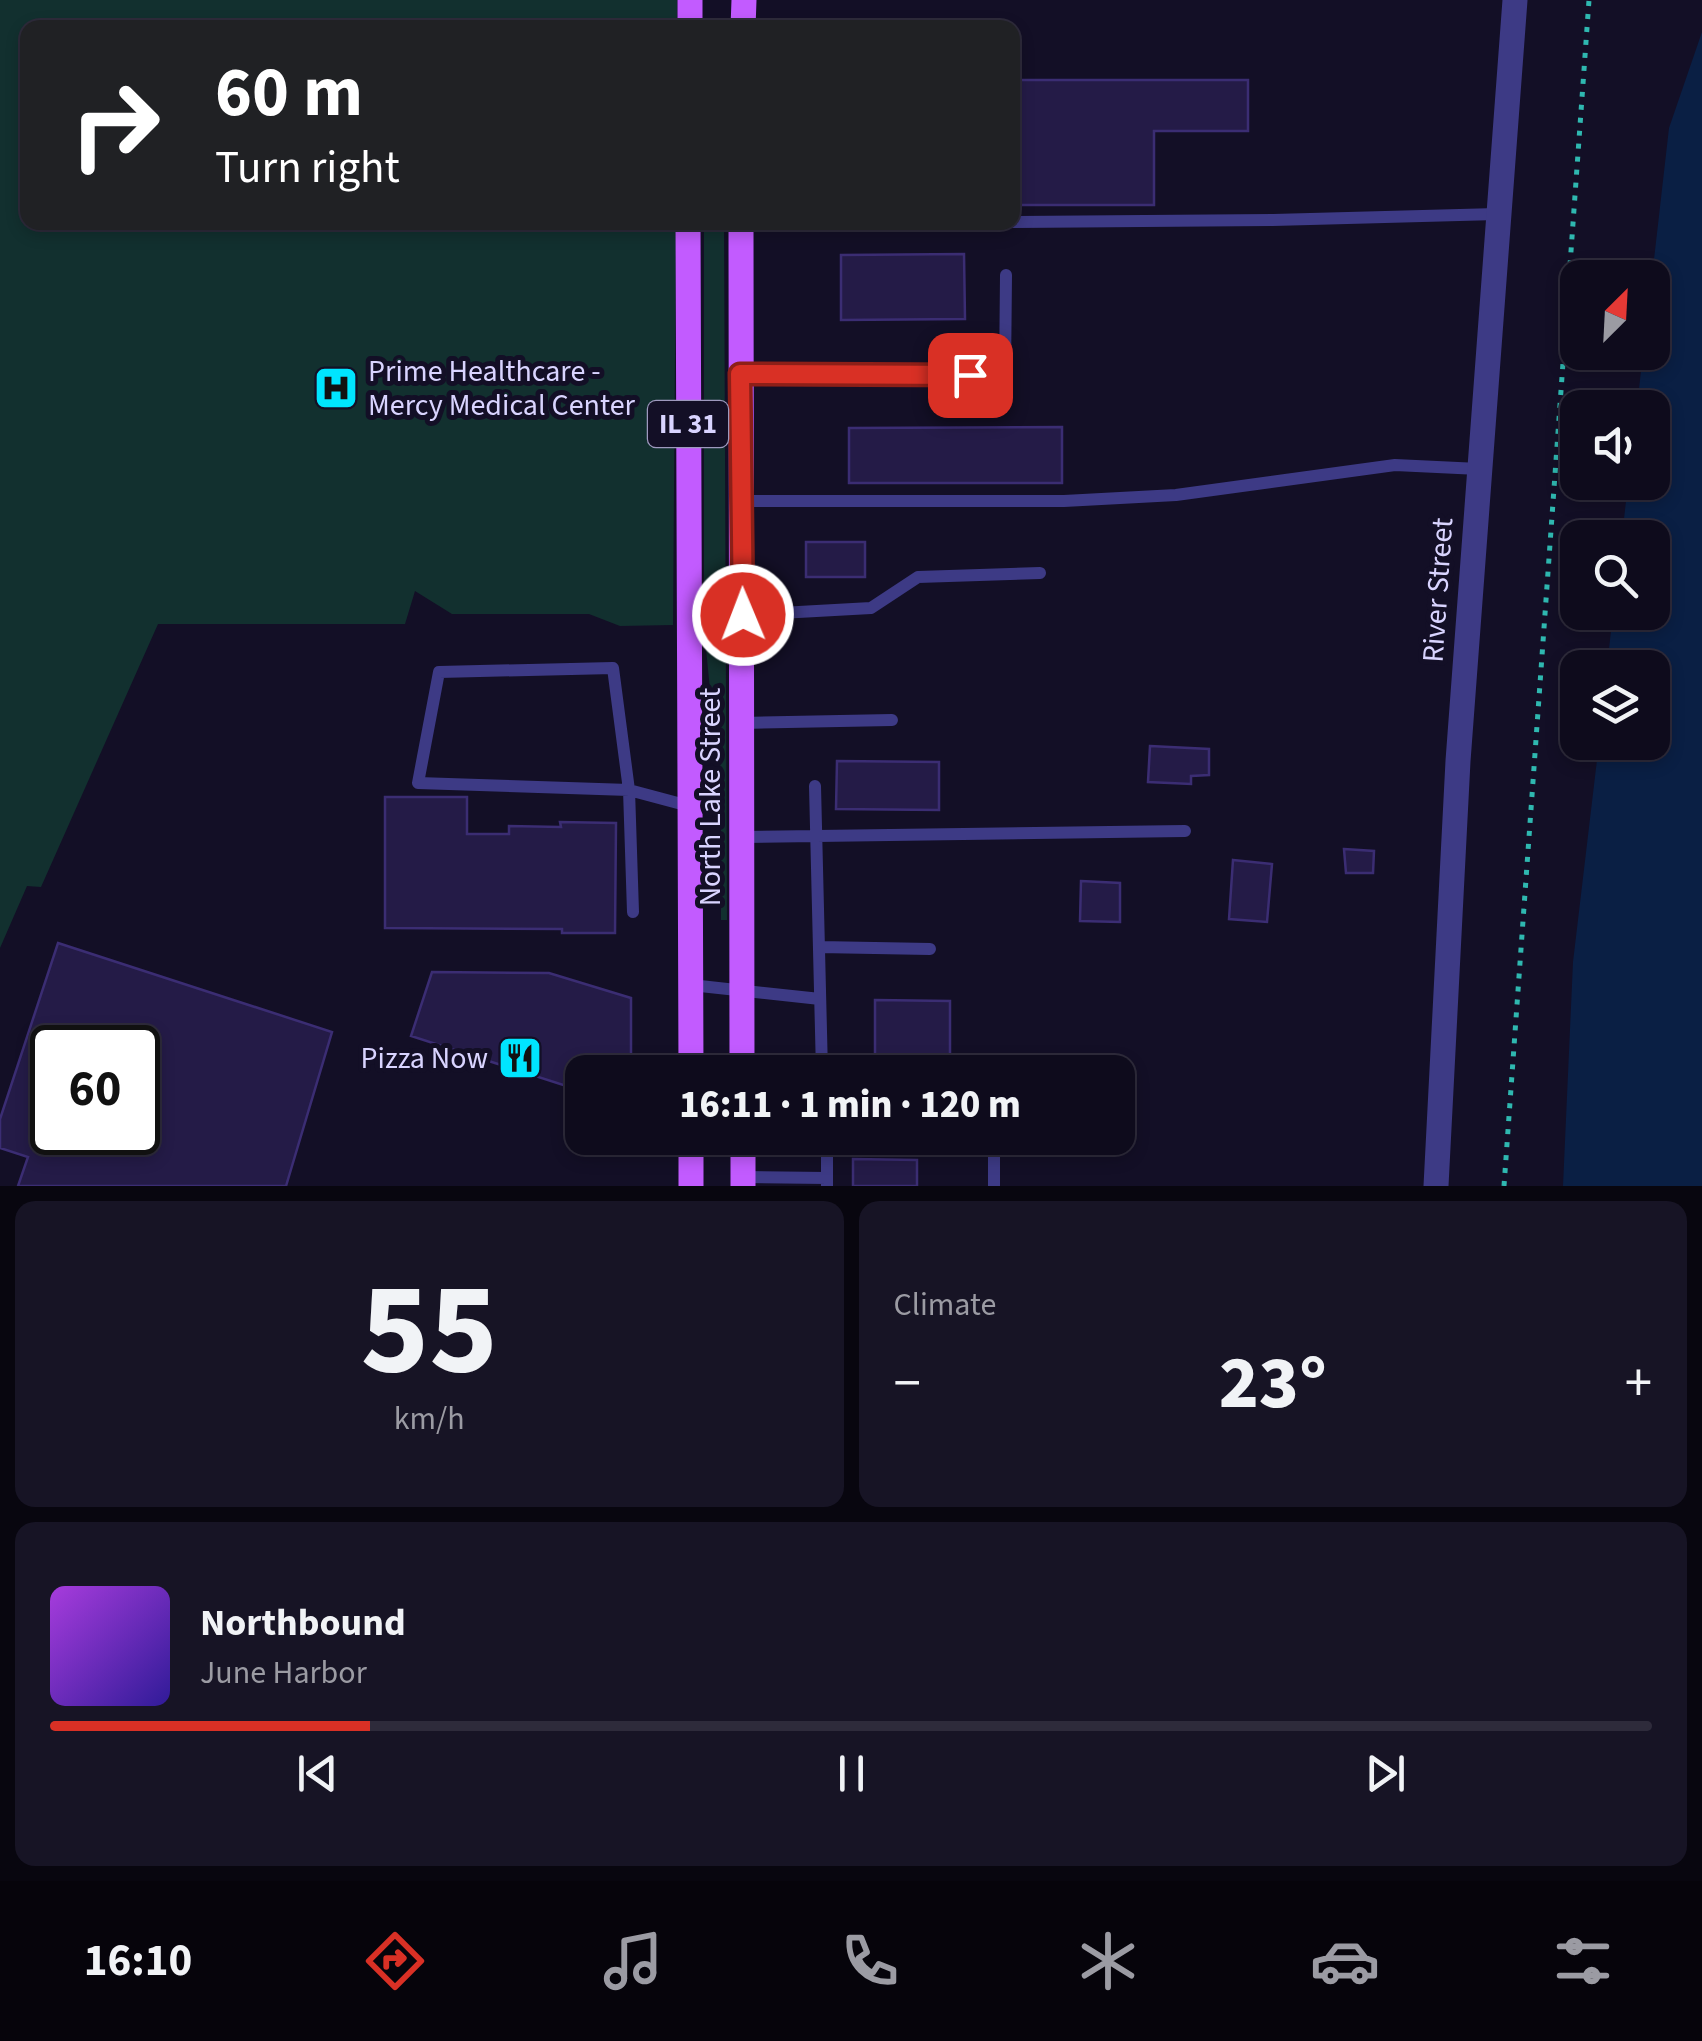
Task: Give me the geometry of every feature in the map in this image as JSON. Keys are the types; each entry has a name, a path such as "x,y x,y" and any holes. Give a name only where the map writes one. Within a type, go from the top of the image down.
{"main road":[{"name":"North Lake Street","path":"688,230 691,1055"},
{"name":"North Lake Street","path":"740,230 742,1055"},
{"path":"691,1155 691,1186"},
{"path":"743,1155 743,1182"}],"street":[{"name":"River Street","path":"1436,1186 1458,761 1515,0"}],"lane":[{"path":"1020,222 1497,214"},
{"path":"740,374 1005,375 1006,274"},
{"path":"742,502 1064,501 1176,495 1395,465 1479,469"},
{"path":"743,615 871,608 918,577 1040,573"},
{"path":"632,912 629,790 613,668 439,672 418,783 629,790 689,806"},
{"path":"742,723 892,720"},
{"path":"815,786 822,1055"},
{"path":"742,837 1185,831"},
{"path":"819,948 930,950"},
{"path":"691,985 820,999"},
{"path":"743,1182 827,1182 827,1149 994,1151 994,1186"}],"path":[{"path":"1504,1186 1589,0"}],"green space":[{"name":"Prime Healthcare - Mercy Medical Center","path":"0,0 677,0 677,20 20,20 20,230 676,230 673,625 620,626 589,614 452,614 415,591 405,624 158,624 41,887 27,886 0,948"},
{"path":"704,230 724,230 727,920 721,920 721,803 704,628"}],"water":[{"path":"1702,32 1702,1186 1563,1186 1573,962 1597,760 1670,760 1670,650 1609,650 1611,630 1670,630 1670,520 1624,520 1626,500 1670,500 1670,390 1639,390 1641,370 1670,370 1670,260 1654,260 1669,128"}],"building":[{"path":"1020,80 1248,80 1248,131 1154,131 1154,205 1020,205"},
{"path":"964,254 965,319 841,320 841,255"},
{"path":"1062,427 1062,483 849,483 849,428"},
{"path":"806,542 865,542 865,577 806,577"},
{"path":"1150,746 1209,749 1209,775 1191,776 1191,784 1148,782"},
{"path":"837,761 939,762 939,810 836,809"},
{"path":"385,797 467,797 467,834 509,834 509,826 561,827 560,822 616,823 615,933 385,928"},
{"path":"1344,849 1374,851 1373,873 1346,873"},
{"path":"1233,860 1272,864 1267,922 1229,919"},
{"path":"1081,881 1120,883 1120,922 1080,921"},
{"path":"58,943 332,1032 286,1186 18,1186 28,1157 0,1148 0,1119 30,1028 30,1155 160,1155 160,1025 31,1025"},
{"path":"432,972 549,973 631,998 631,1055 565,1055 565,1086 411,1036"},
{"path":"875,1000 950,1001 950,1055 875,1055"},
{"path":"853,1159 917,1160 917,1186 853,1186"}],"place":[{"name":"Prime Healthcare - Mercy Medical Center","path":"336,388"},
{"name":"Pizza Now","path":"520,1058"}],"route":[{"path":"743,615 740,374 970,375"}]}
